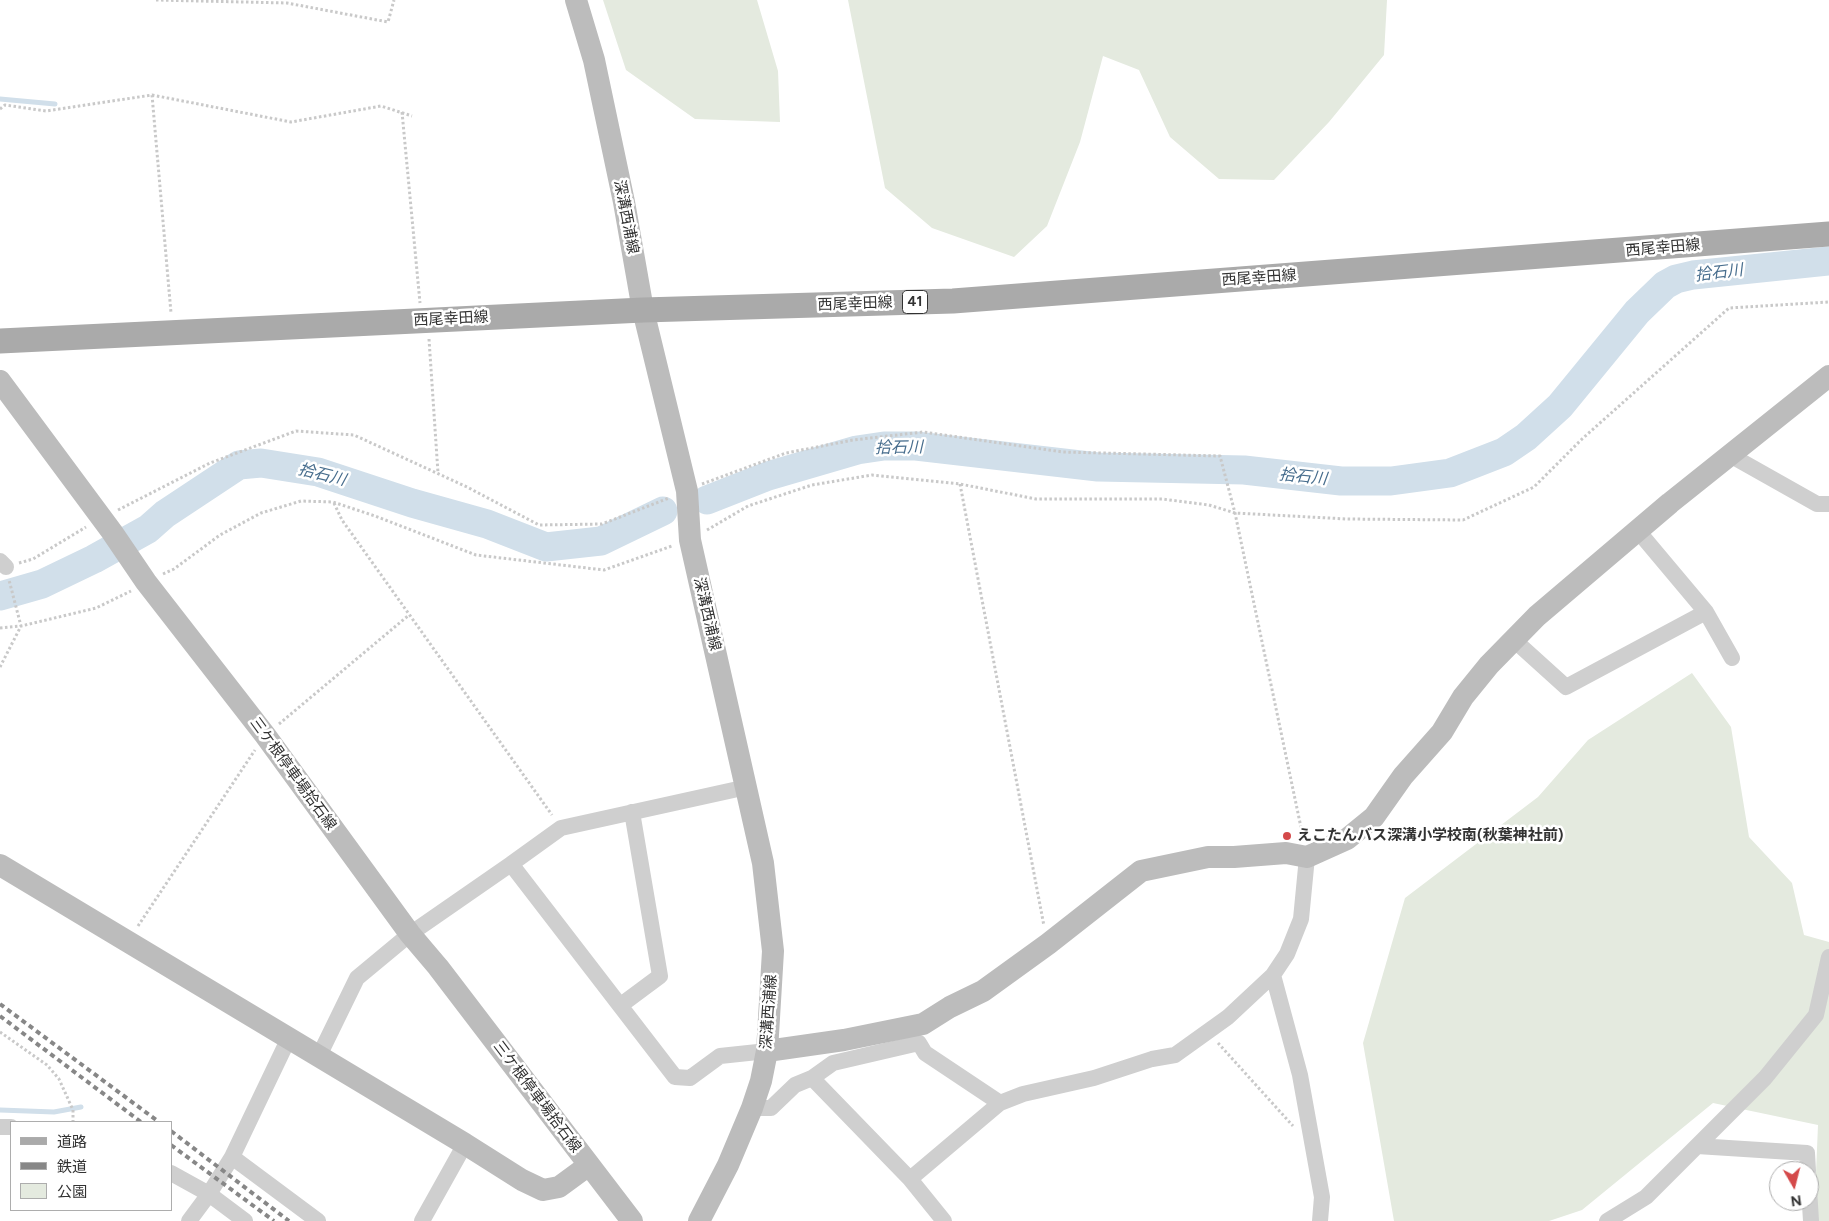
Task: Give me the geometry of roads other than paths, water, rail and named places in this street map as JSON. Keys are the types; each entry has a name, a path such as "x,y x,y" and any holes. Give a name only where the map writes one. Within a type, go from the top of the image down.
{"main road":[{"name":"深溝西浦線","path":"576,0 594,60 624,202 643,310 687,491 690,540 763,863 773,951 767,1051 752,1108 728,1165 699,1221"},
{"name":"西尾幸田線","path":"0,341 643,310 953,301 1829,234"},
{"path":"767,1051 844,1040 921,1034 950,1006 983,991 1048,944 1140,870 1208,857 1286,853 1307,857 1347,840 1374,817 1403,776 1442,732 1463,696 1488,665 1537,616 1730,455 1829,376"},
{"name":"三ケ根停車場拾石線","path":"0,381 107,525 146,582 265,736 410,934 444,975 632,1221"},
{"name":"三ケ根停車場拾石線","path":"0,865 522,1180 543,1190 559,1187 589,1165"}],"street":[{"path":"1730,455 1817,504 1829,504"},
{"path":"1638,531 1706,612 1732,658"},
{"path":"1514,640 1566,688 1706,612"},
{"path":"318,1058 357,978 410,934 561,828 747,786"},
{"path":"621,1005 660,976 632,812"},
{"path":"910,1179 1000,1102 1023,1094 1094,1078 1152,1059 1175,1054 1228,1017 1273,975 1287,954 1301,919 1307,857"},
{"path":"511,864 675,1077 690,1078 720,1056 767,1051"},
{"path":"1607,1221 1646,1197 1765,1078 1816,1015 1829,957"},
{"path":"1273,975 1300,1075 1322,1197 1320,1221"},
{"path":"752,1108 771,1108 795,1084 812,1078 833,1063 921,1034 925,1054 1000,1102"},
{"path":"189,1221 209,1194 232,1157 288,1040"},
{"path":"812,1078 910,1179 944,1221"},
{"path":"422,1221 464,1144"},
{"path":"1697,1146 1807,1153 1807,1161"},
{"path":"232,1157 318,1221"},
{"path":"172,1174 209,1194 245,1221"}],"waterway":[{"path":"0,99 55,104"},
{"name":"拾石川","path":"707,500 768,476 857,450 884,446 916,446 1098,467 1244,470 1341,481 1391,481 1450,473 1504,452 1526,437 1560,406 1637,312 1665,285 1676,279 1693,275 1829,261"},
{"name":"拾石川","path":"0,596 42,584 94,559 148,529 165,514 239,465 261,463 318,472 412,503 487,524 546,547 601,541 663,511"},
{"path":"0,1110 54,1112 81,1107"}],"railway":[{"path":"0,1004 158,1121"},
{"path":"0,1016 140,1121"},
{"path":"172,1132 289,1221"},
{"path":"172,1146 274,1221"}],"place":[{"name":"えこたんバス深溝小学校南(秋葉神社前)","path":"1287,836"}]}
